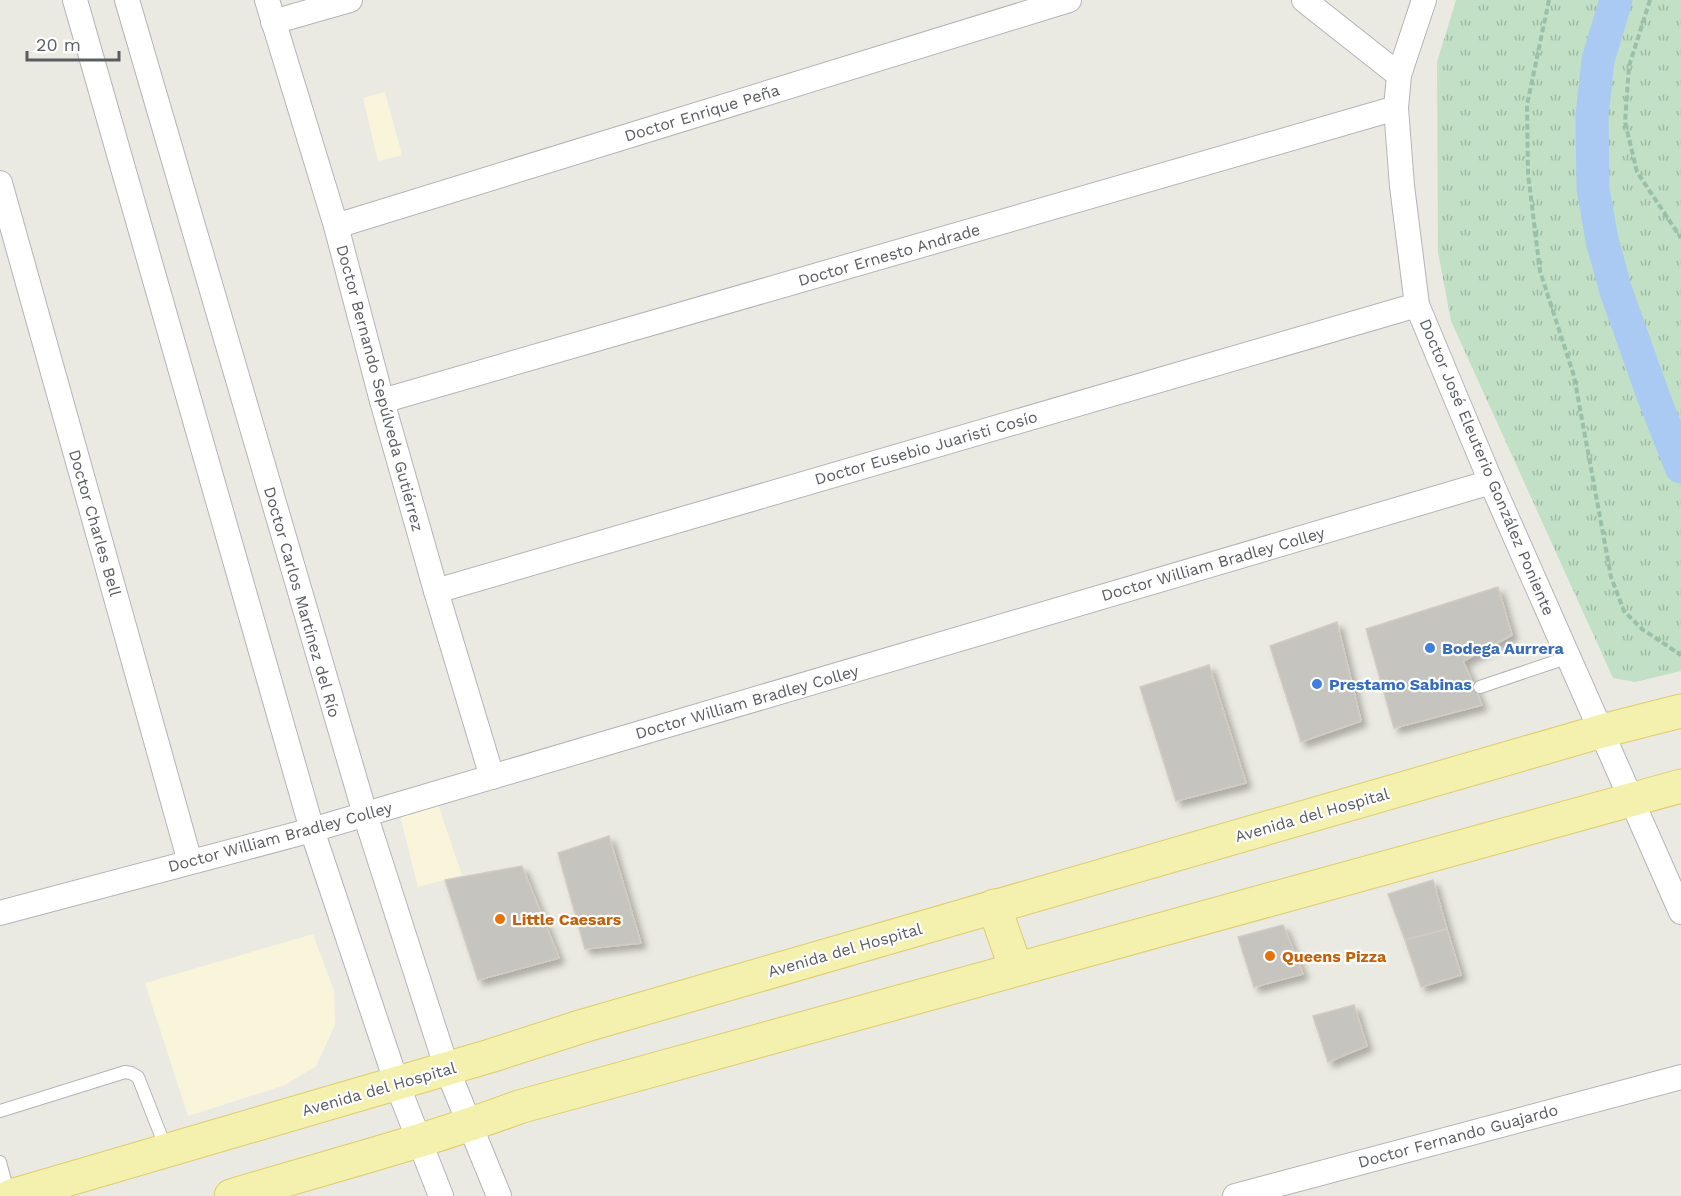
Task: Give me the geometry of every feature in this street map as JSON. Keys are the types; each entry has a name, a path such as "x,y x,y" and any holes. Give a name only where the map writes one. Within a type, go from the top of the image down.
{"main road":[{"name":"Avenida del Hospital","path":"10,1196 397,1084 595,1022 994,906 1602,731 1681,711"},
{"path":"231,1196 419,1142 530,1104 1681,786"},
{"path":"994,906 1016,969"}],"street":[{"path":"75,0 312,830 397,1084 441,1196"},
{"name":"Doctor Carlos Martínez del Río","path":"127,0 364,814 447,1069 499,1196"},
{"path":"270,11 350,0"},
{"name":"Doctor Enrique Peña","path":"336,226 1069,0"},
{"path":"1304,0 1399,75"},
{"name":"Doctor José Eleuterio González Poniente","path":"1424,0 1399,75 1396,108 1401,186 1417,305 1491,482 1681,912"},
{"name":"Doctor Bernando Sepúlveda Gutiérrez","path":"270,11 336,226 382,401 492,777"},
{"name":"Doctor Ernesto Andrade","path":"382,401 1396,108"},
{"name":"Doctor Charles Bell","path":"0,183 190,862"},
{"name":"Doctor Eusebio Juaristi Cosío","path":"436,591 1417,305"},
{"name":"Doctor William Bradley Colley","path":"0,913 312,830 1491,482"},
{"name":"Doctor Fernando Guajardo","path":"1249,1194 1681,1077"}],"lane":[{"path":"1480,687 1569,657"},
{"path":"0,1110 125,1072 131,1073 138,1077 167,1151"},
{"path":"0,1162 10,1196"}],"path":[{"path":"1549,0 1527,105 1528,174 1540,272 1574,376 1611,578 1624,611 1642,629 1681,655"},
{"path":"1650,0 1629,66 1625,122 1637,172 1681,238"}],"shaded area":[{"path":"385,92 402,155 378,161 363,98"},
{"path":"438,804 462,875 418,887 400,815"},
{"path":"313,934 334,991 335,1025 316,1066 285,1085 188,1116 145,983"}],"green space":[{"path":"1456,0 1681,0 1681,671 1635,682 1613,678 1451,321 1438,252 1437,62"}],"building":[{"name":"Bodega Aurrera","path":"1498,587 1512,635 1463,661 1482,705 1394,728 1366,629"},
{"name":"Prestamo Sabinas","path":"1337,622 1361,721 1301,742 1270,646"},
{"path":"1209,665 1246,783 1176,801 1140,687"},
{"path":"609,836 641,943 585,949 558,853"},
{"name":"Little Caesars","path":"522,866 559,958 478,980 445,880"},
{"path":"1433,880 1447,929 1405,940 1388,894"},
{"name":"Queens Pizza","path":"1283,925 1303,974 1254,987 1238,937"},
{"path":"1447,929 1461,975 1421,987 1405,940"},
{"path":"1354,1005 1367,1046 1328,1062 1313,1016"}],"waterway":[{"path":"1616,0 1598,60 1592,116 1593,189 1602,240 1616,291 1681,467"}],"place":[{"name":"Bodega Aurrera","path":"1430,648"},
{"name":"Prestamo Sabinas","path":"1317,684"},
{"name":"Little Caesars","path":"500,919"},
{"name":"Queens Pizza","path":"1270,956"}]}
